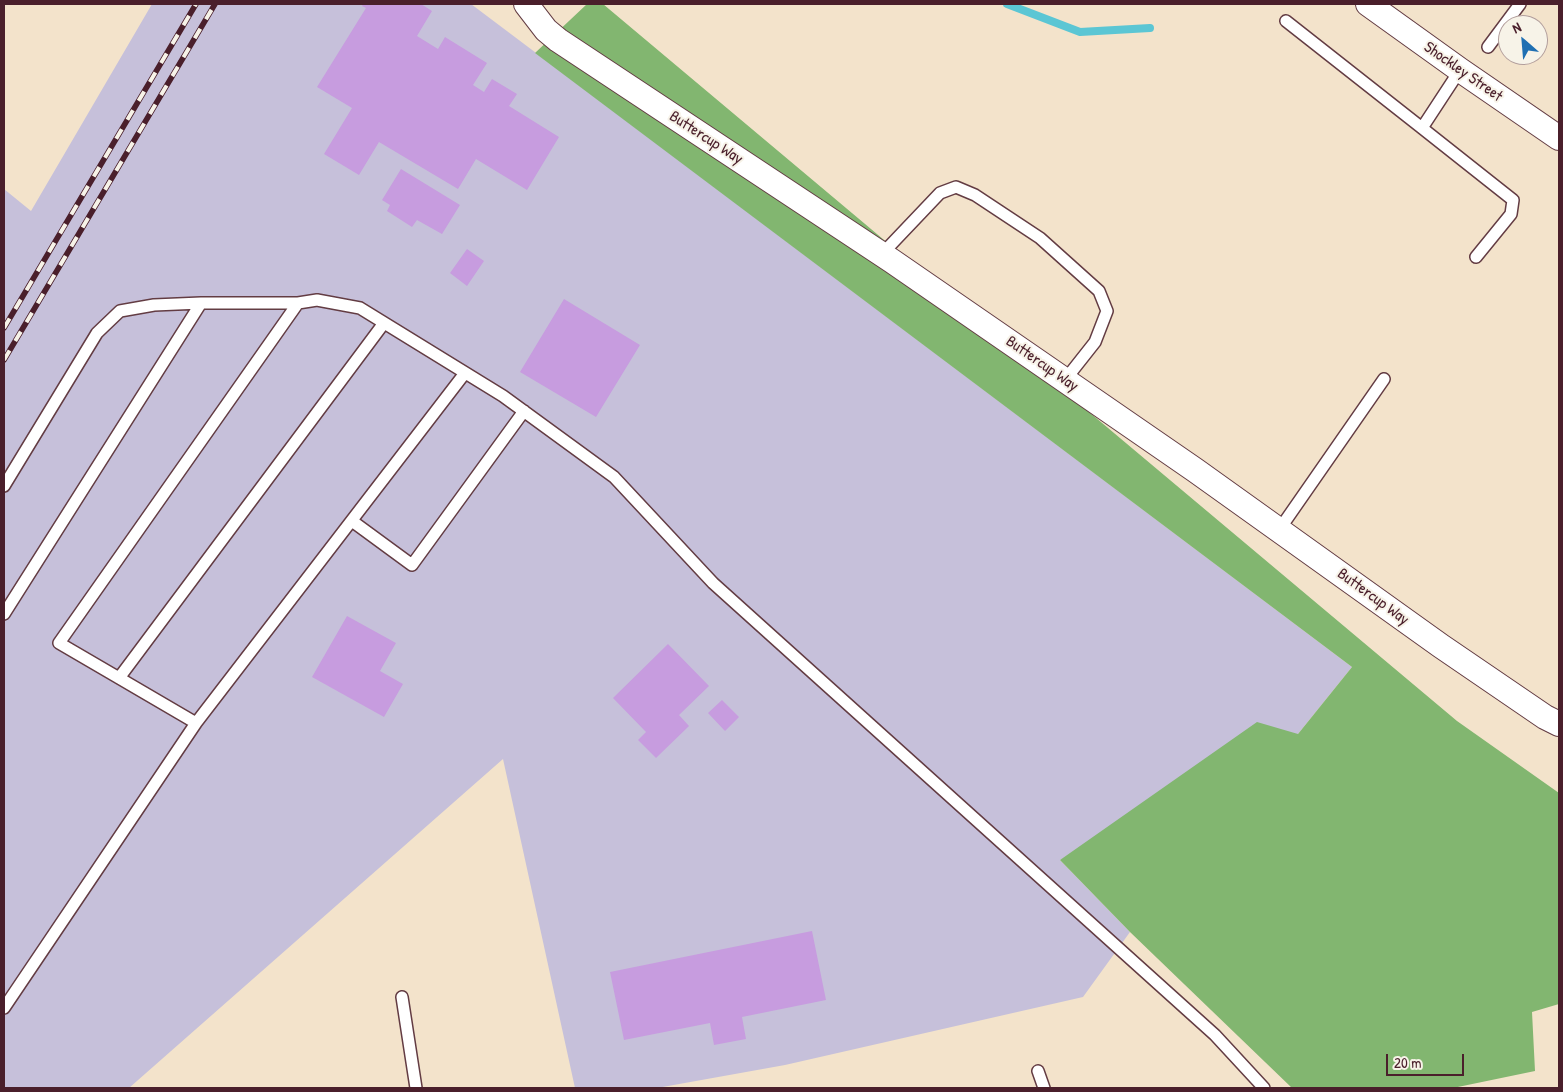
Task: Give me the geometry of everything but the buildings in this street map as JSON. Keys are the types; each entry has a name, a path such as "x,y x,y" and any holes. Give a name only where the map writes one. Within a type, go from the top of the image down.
{"street":[{"name":"Buttercup Way","path":"526,4 546,30 558,40 882,254 1279,530 1441,646 1559,724"},
{"name":"Shockley Street","path":"1368,4 1559,138"}],"lane":[{"path":"1488,47 1520,4"},
{"path":"1286,21 1513,200 1511,214 1476,258"},
{"path":"1422,128 1460,70"},
{"path":"882,254 940,193 956,187 975,195 1040,238 1099,291 1107,311 1094,342 1065,380"},
{"path":"4,486 97,333 120,311 154,305 298,303 317,300 360,308 503,396 614,477 713,583 1216,1035 1264,1088"},
{"path":"4,614 201,303"},
{"path":"196,723 59,643 298,303"},
{"path":"119,678 384,323"},
{"path":"4,1008 196,723 465,372"},
{"path":"1279,530 1384,380"},
{"path":"352,521 412,565 524,411"},
{"path":"402,997 416,1088"},
{"path":"1038,1071 1044,1088"}],"shaded area":[{"path":"152,4 471,4 1352,667 1298,734 1060,860 1130,932 1083,997 785,1065 657,1088 575,1088 503,759 129,1088 4,1088 4,189 31,211"}],"green space":[{"path":"587,4 603,4 1457,721 1559,793 1559,1004 1532,1012 1535,1071 1453,1088 1292,1088 1130,932 1060,860 1257,722 1298,734 1352,667 535,53"}],"waterway":[{"path":"1007,4 1080,32 1150,28"}],"railway":[{"path":"4,328 196,4"},
{"path":"4,360 215,4"}]}
